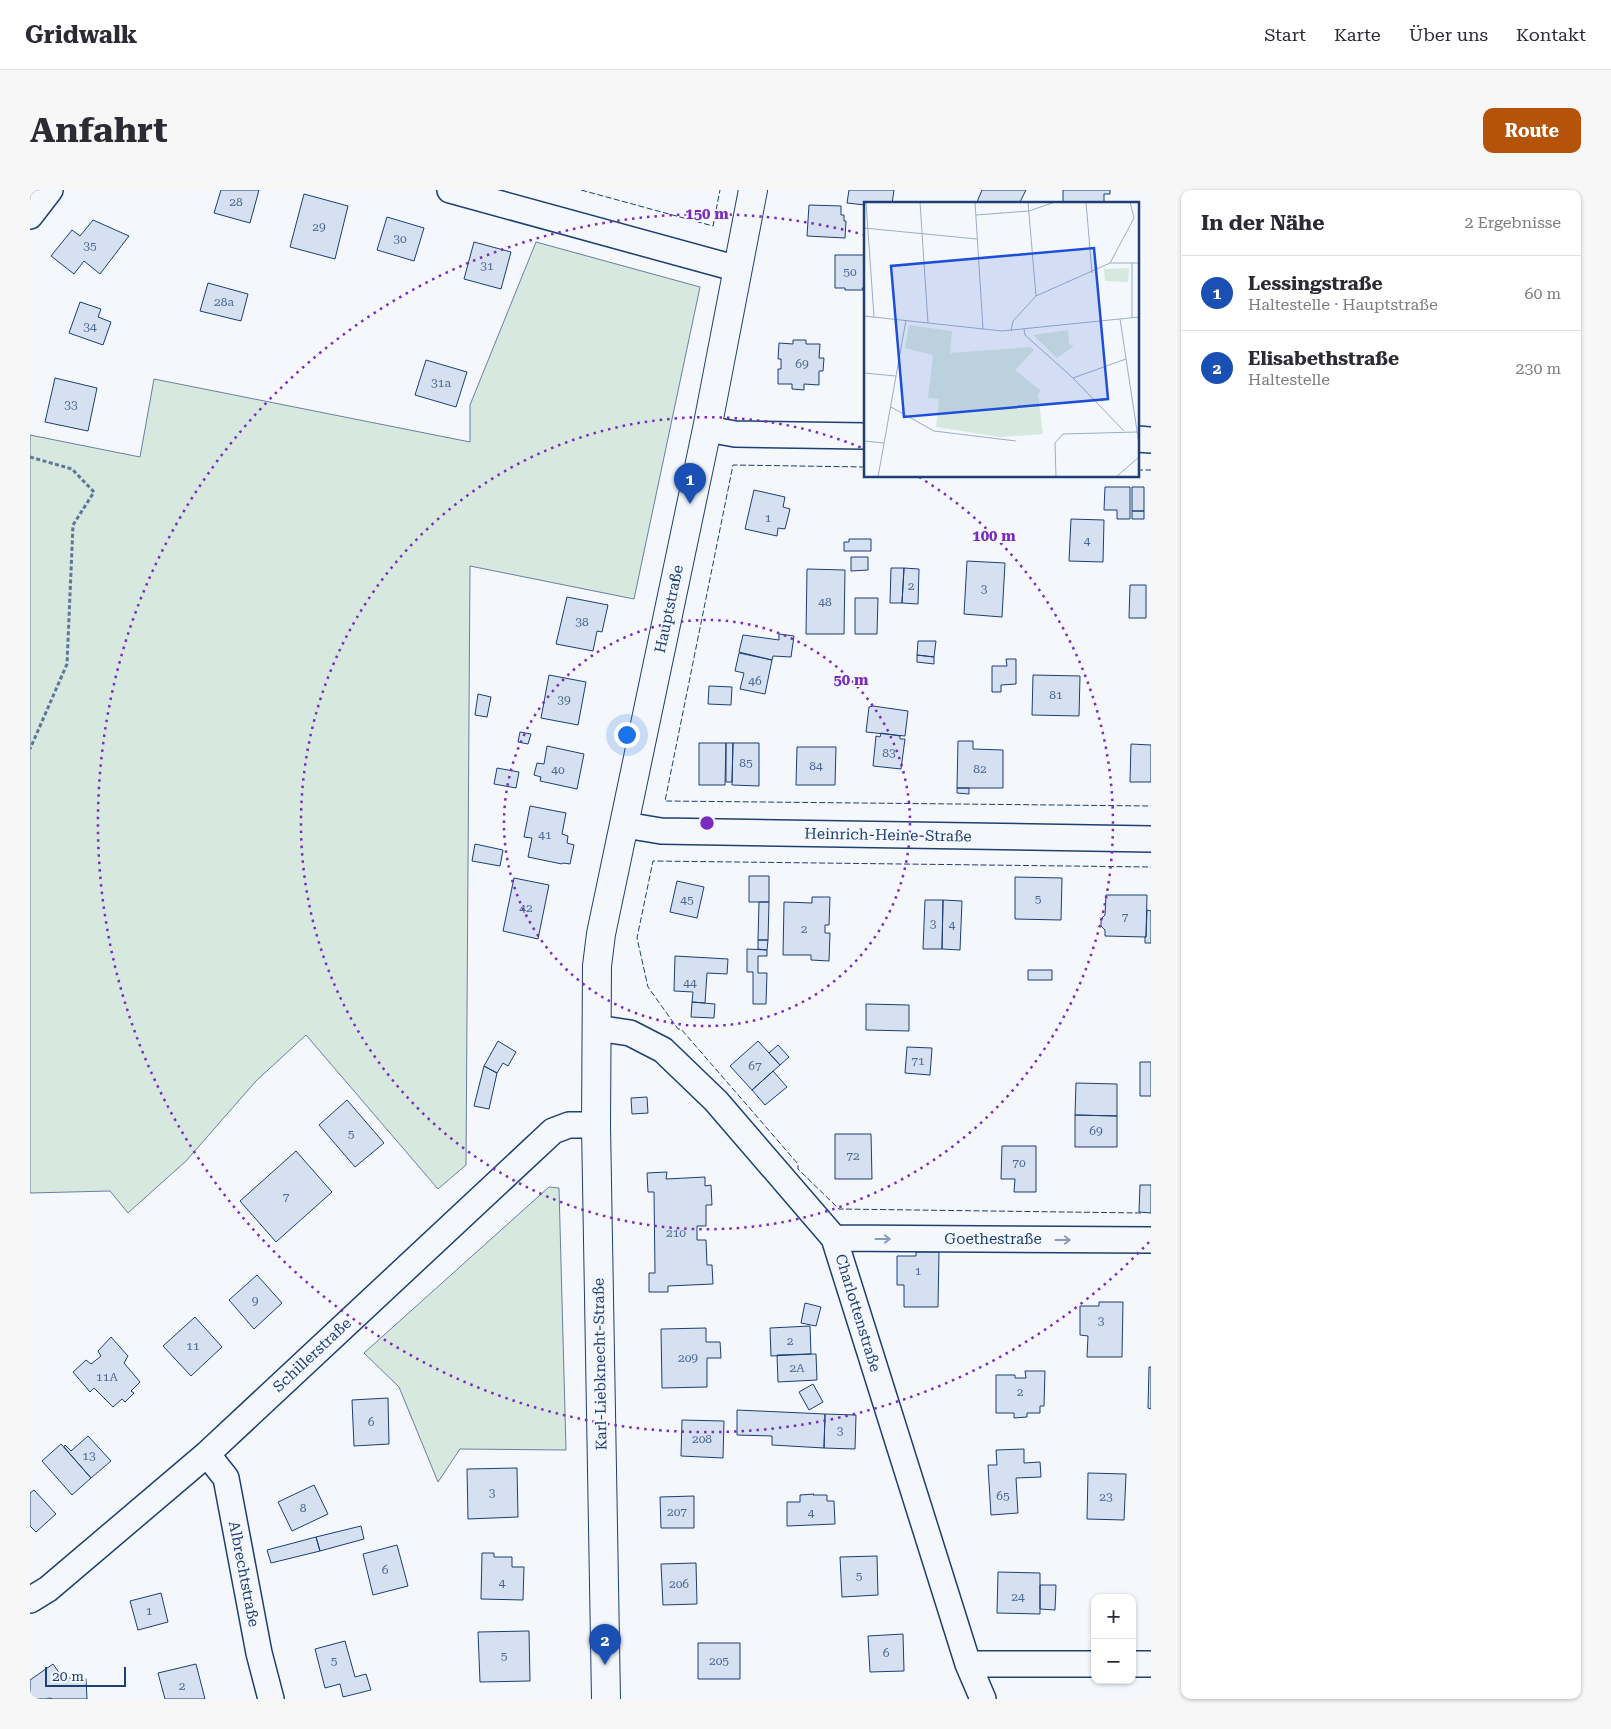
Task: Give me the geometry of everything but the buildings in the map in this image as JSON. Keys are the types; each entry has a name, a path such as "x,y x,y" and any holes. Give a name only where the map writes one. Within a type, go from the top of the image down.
{"street":[{"path":"30,216 50,190"},
{"path":"450,190 738,269"},
{"name":"Hauptstraße","path":"596,1028 596,966 601,934 707,429 753,190"},
{"path":"707,429 735,434 864,436"},
{"path":"1138,439 1151,440"},
{"name":"Heinrich-Heine-Straße","path":"625,825 661,831 1151,839"},
{"name":"Karl-Liebknecht-Straße","path":"596,1028 606,1699"},
{"name":"Charlottenstraße","path":"596,1028 630,1033 663,1050 716,1101 834,1238 968,1664 983,1699"},
{"name":"Schillerstraße","path":"30,1600 48,1589 207,1454 553,1131 570,1125 596,1125"},
{"name":"Goethestraße","path":"834,1238 1151,1240"},
{"name":"Albrechtstraße","path":"207,1454 226,1478 259,1653 270,1699"},
{"path":"968,1664 1091,1664"},
{"path":"1136,1664 1151,1664"}],"path":[{"path":"30,457 72,469 94,492 73,525 67,664 30,748"}],"shaded area":[{"path":"536,242 700,287 634,599 470,566 466,1165 438,1189 306,1035 256,1081 186,1161 128,1213 110,1191 30,1193 30,435 140,457 154,379 470,442 470,405"},
{"path":"549,1187 559,1188 566,1450 460,1449 438,1482 399,1387 364,1353"}],"fence":[{"path":"581,190 713,226 720,190"},
{"path":"864,467 733,465 665,801 1151,806"},
{"path":"1138,470 1151,470"},
{"path":"1141,1213 839,1209 798,1169 798,1164 681,1029 678,1029 648,987 637,938 653,861 1151,867"}],"place":[{"name":"Lessingstraße","path":"690,504"},
{"name":"Elisabethstraße","path":"605,1665"}]}
